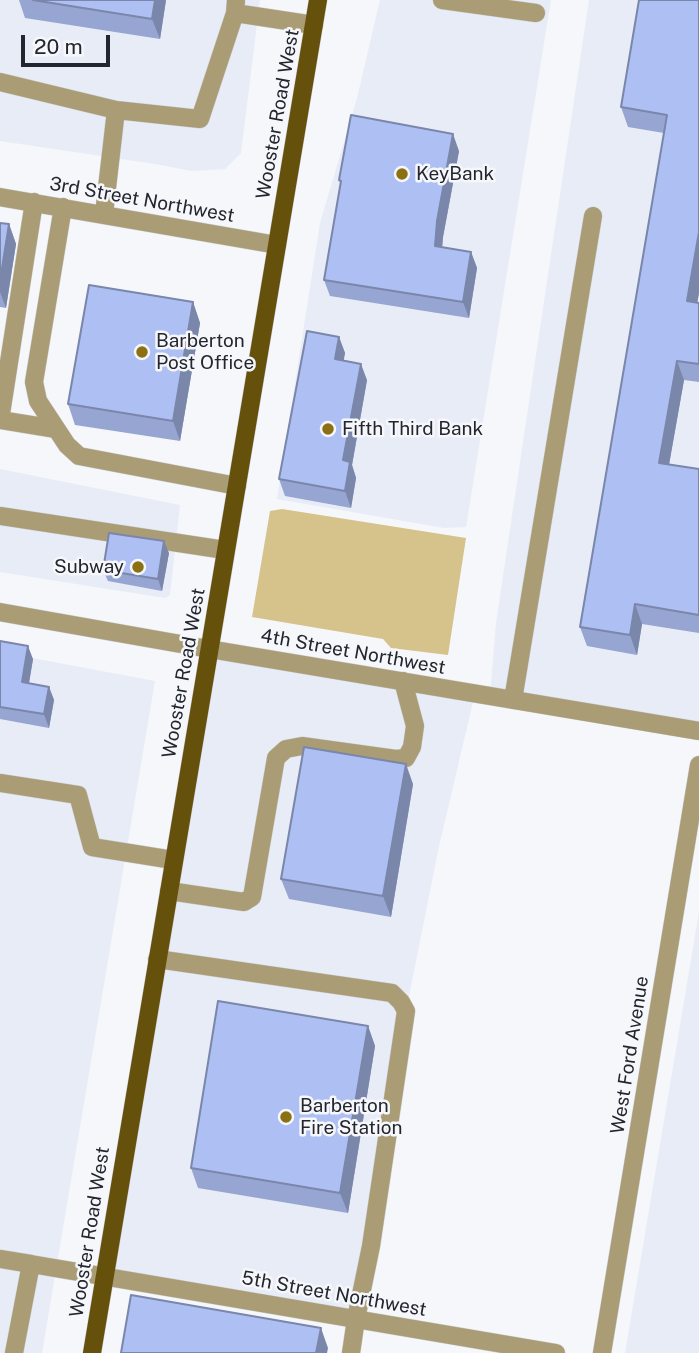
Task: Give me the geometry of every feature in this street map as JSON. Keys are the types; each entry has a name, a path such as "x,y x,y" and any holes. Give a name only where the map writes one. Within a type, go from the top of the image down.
{"main road":[{"name":"Wooster Road West","path":"92,1353 318,0"}],"street":[{"path":"442,0 536,13"},
{"path":"0,82 116,110 200,119 235,7 314,25"},
{"path":"104,214 116,110"},
{"name":"3rd Street Northwest","path":"0,197 277,245"},
{"path":"34,202 0,420 56,429"},
{"path":"63,207 34,382 38,401 66,445 79,456 237,486"},
{"path":"513,700 593,216"},
{"path":"0,516 225,550"},
{"name":"4th Street Northwest","path":"0,612 699,731"},
{"path":"169,891 244,902 252,897 276,758 286,749 303,746 396,759 406,758 412,747 415,726 403,681"},
{"name":"West Ford Avenue","path":"602,1353 699,765"},
{"path":"0,783 78,795 92,847 173,860"},
{"path":"157,959 392,993 406,1011 371,1246 351,1353"},
{"name":"5th Street Northwest","path":"0,1259 556,1353"},
{"path":"14,1353 31,1264"}],"shaded area":[{"path":"0,0 260,0 241,153 225,169 192,171 0,141"},
{"path":"380,0 551,0 466,527 444,528 277,499 320,223 357,98"},
{"path":"589,0 699,0 699,731 490,696 496,623"},
{"path":"0,469 180,505 170,595 165,598 0,572"},
{"path":"282,509 466,538 448,655 391,648 383,639 252,617 270,511"},
{"path":"209,649 473,702 438,851 406,1011 356,1319 104,1276"},
{"path":"0,652 155,681 42,1353 0,1353"},
{"path":"699,912 699,1353 625,1353"}],"building":[{"path":"33,0 155,0 152,19"},
{"path":"639,0 699,0 699,232 687,301 699,303 699,364 677,361 659,463 699,469 699,615 635,604 630,635 580,627 667,115 621,107"},
{"path":"351,115 453,134 435,246 471,252 463,302 324,280"},
{"path":"0,223 9,224 0,281"},
{"name":"Barberton Post Office","path":"89,285 193,302 173,421 68,404"},
{"name":"Fifth Third Bank","path":"307,331 339,337 335,359 361,364 343,460 350,462 345,491 279,479"},
{"name":"Subway","path":"109,533 164,541 158,579 103,570"},
{"path":"0,641 28,646 22,682 49,687 44,714 0,707"},
{"path":"304,747 406,764 383,896 281,879"},
{"name":"Barberton Fire Station","path":"218,1001 368,1026 340,1193 191,1168"},
{"path":"131,1295 321,1328 316,1353 121,1353"}],"place":[{"name":"KeyBank","path":"402,174"},
{"name":"Barberton Post Office","path":"142,352"},
{"name":"Fifth Third Bank","path":"328,429"},
{"name":"Subway","path":"138,567"},
{"name":"Barberton Fire Station","path":"286,1117"}]}
